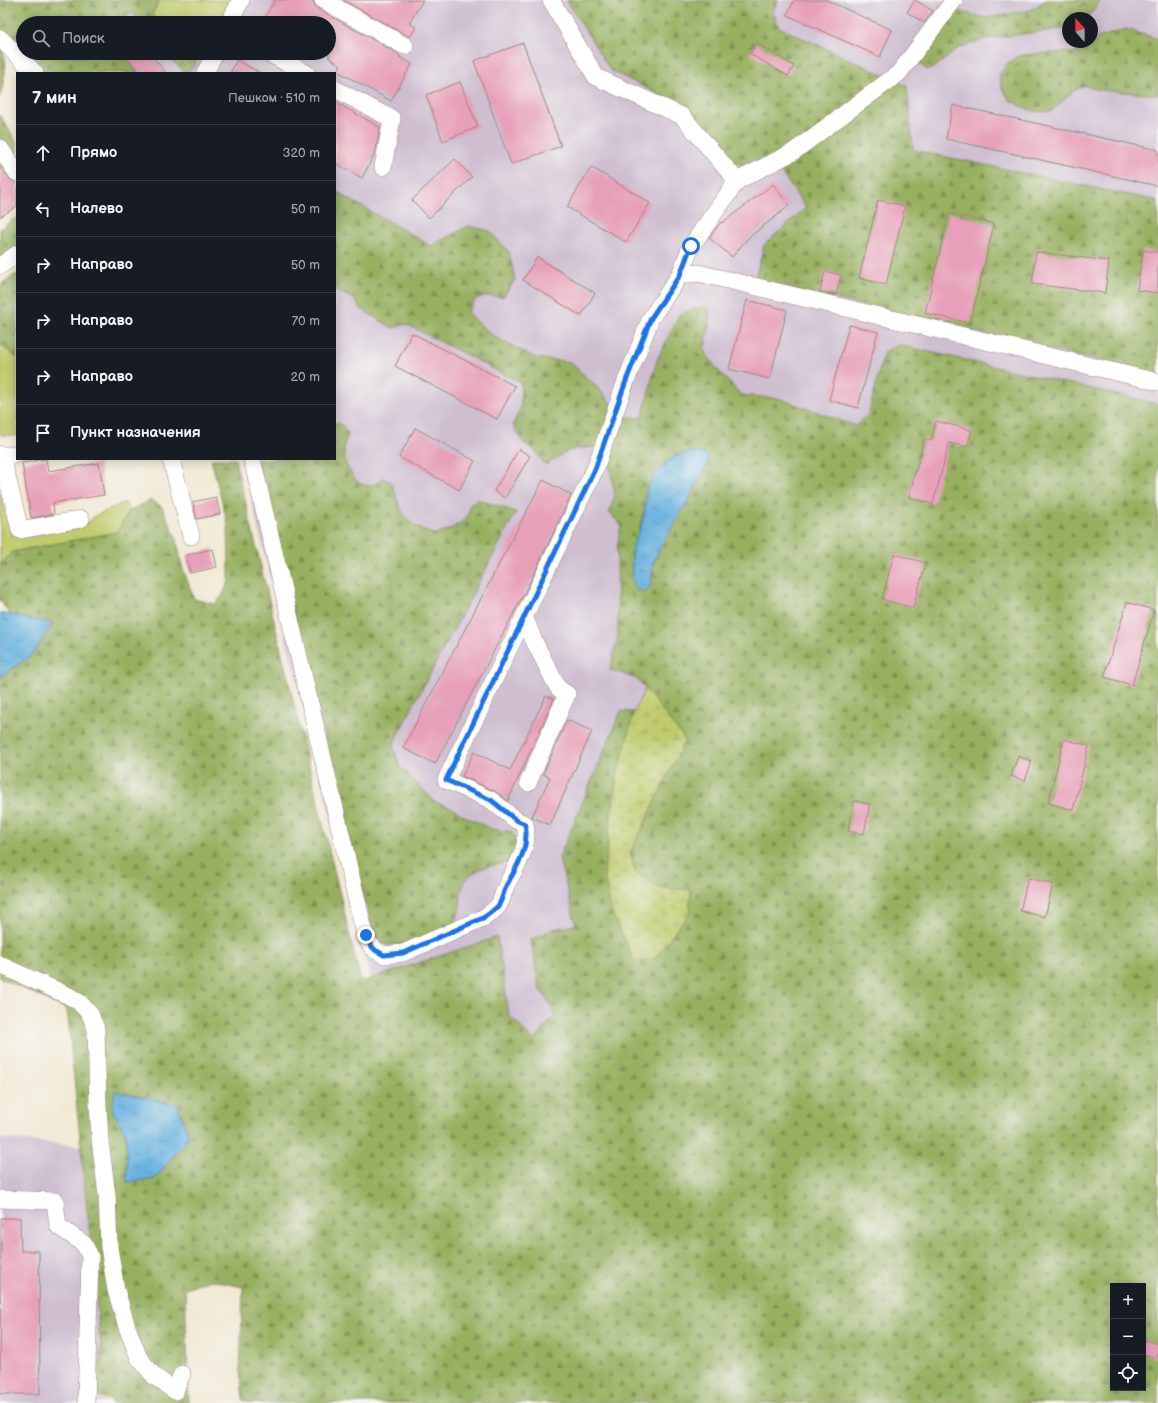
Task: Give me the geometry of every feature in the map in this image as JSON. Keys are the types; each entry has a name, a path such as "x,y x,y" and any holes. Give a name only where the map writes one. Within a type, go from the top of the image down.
{"street":[{"path":"233,16 241,0"},
{"path":"323,0 405,46"},
{"path":"551,0 596,78 682,116 737,181"},
{"path":"252,460 366,935 369,943 375,950 384,955 403,953 492,913 499,905 523,853 527,834 525,824 516,820 491,800 446,780 595,469 626,381 651,318 680,275 691,246 737,181 793,152 900,73 954,0"},
{"path":"0,38 16,54"},
{"path":"22,60 34,72"},
{"path":"205,72 211,60"},
{"path":"281,60 304,72"},
{"path":"336,90 392,119 383,167"},
{"path":"0,148 16,172"},
{"path":"0,266 16,255"},
{"path":"680,275 698,273 1158,382"},
{"path":"6,455 20,530 80,519"},
{"path":"171,460 191,536"},
{"path":"524,616 534,641 558,688 567,694 528,782"},
{"path":"0,965 69,996 79,1002 90,1014 96,1029 100,1133 107,1195 109,1247 116,1290 127,1327 139,1358 154,1376 175,1391 182,1374"},
{"path":"0,1199 55,1201 58,1226 84,1244 90,1256 86,1403"}],"shaded area":[{"path":"93,0 1158,0 1158,1403 471,1403 371,979 241,460 256,460 451,927 460,909 462,888 466,879 474,872 493,864 505,863 512,832 492,829 464,816 454,809 435,802 400,766 393,747 396,738 516,512 469,506 469,514 462,522 445,531 435,534 425,532 407,520 398,502 391,482 365,485 356,480 350,472 344,453 344,443 348,434 342,425 336,422 336,72 138,72 129,60 336,60 336,16 102,16"},
{"path":"0,1138 90,1147 106,1403 0,1403"}],"green space":[{"path":"0,0 159,0 152,15 153,16 136,16 130,13 128,16 16,16 16,47 0,32"},
{"path":"159,0 236,0 227,16 152,15"},
{"path":"567,0 778,0 773,12 779,27 907,86 913,150 1158,201 1158,375 755,280 764,245 806,208 781,172 738,164 687,108 610,70"},
{"path":"1046,0 1101,0 1092,12 1062,12 1062,29 986,39 959,48 932,69 927,70 921,65 919,60 947,17 958,11 986,18 1030,10"},
{"path":"1126,29 1158,39 1158,95 1099,90 1084,85 1072,92 1052,111 1038,112 1025,108 1011,101 1002,89 999,75 1008,63 1020,55 1063,52 1074,53 1088,48 1098,48 1098,38"},
{"path":"0,48 3,52 6,64 0,96"},
{"path":"30,60 129,60 138,72 43,72"},
{"path":"171,60 197,60 193,67 187,72 185,72"},
{"path":"0,115 16,141 16,163 0,140"},
{"path":"336,192 431,246 468,226 490,231 509,252 515,280 503,297 485,296 477,298 468,313 493,336 535,358 570,362 602,392 621,417 642,418 657,360 679,315 698,308 709,308 709,327 704,350 716,368 741,395 780,399 856,426 869,413 884,352 899,345 1158,404 1158,1403 249,1403 243,1400 240,1370 243,1287 210,1280 185,1288 189,1403 112,1403 112,1401 88,1391 100,1365 101,1347 67,1009 0,978 0,677 4,675 29,619 10,615 0,600 0,565 12,552 117,532 129,511 151,500 162,507 177,540 182,566 194,599 214,604 222,596 229,581 228,525 211,460 235,460 361,982 497,937 509,1015 534,1041 555,1016 550,1004 539,987 531,940 553,929 576,925 559,858 621,711 634,712 616,781 604,873 612,913 655,958 689,913 691,890 658,888 635,873 630,853 685,740 645,688 635,678 610,670 618,636 617,548 621,525 609,512 615,495 606,445 570,450 545,465 535,450 523,442 513,425 521,406 521,383 406,324 393,328 361,309 354,299 336,290","holes":["681,454 707,465 691,496 660,548 653,564 651,585 633,548 645,506 646,492 650,483 668,461","127,1136 155,1179 127,1182"]},
{"path":"16,218 16,249 0,258 0,229"},
{"path":"16,274 16,357 6,348 0,347 0,286 7,279"},
{"path":"5,348 16,357 16,436 0,435 0,353"},
{"path":"336,422 342,425 348,434 344,453 347,465 353,477 369,486 376,484 382,478 391,482 404,515 412,524 424,530 438,534 453,528 466,518 468,515 469,506 477,499 516,512 396,738 393,747 400,766 435,802 454,809 464,816 492,829 512,832 517,850 514,862 483,868 470,876 465,881 462,889 459,912 451,927 424,939 402,945 384,943 377,938 370,920 256,460 336,460"},
{"path":"0,493 13,536 31,535 90,522 93,517 125,502 129,511 117,532 12,552 0,565"},
{"path":"645,688 685,740 630,853 635,872 658,888 691,890 689,913 655,958 635,962 612,913 604,873 616,781 634,712"}],"water":[{"path":"688,452 704,453 709,458 707,465 691,496 660,548 653,564 651,585 646,591 638,591 635,587 632,576 632,554 634,541 644,516 646,493 649,484 668,462 679,455"},
{"path":"0,613 53,624 33,654 0,677"},
{"path":"115,1091 178,1105 189,1137 155,1179 127,1182 127,1136 112,1110"}],"building":[{"path":"275,0 313,0 314,5 318,9 330,16 266,16"},
{"path":"343,0 423,0 409,23 416,27 410,37"},
{"path":"794,0 826,0 892,30 880,57 787,15"},
{"path":"915,0 933,11 924,23 907,12"},
{"path":"336,19 400,55 399,57 412,64 391,101 337,71 341,65 332,60 336,60"},
{"path":"523,43 561,146 511,164 474,61"},
{"path":"756,43 794,66 788,76 750,54"},
{"path":"129,60 156,60 165,72 138,72"},
{"path":"237,60 258,72 231,72"},
{"path":"460,82 478,127 443,141 426,95"},
{"path":"336,103 380,127 375,153 362,178 336,164"},
{"path":"953,105 1158,150 1158,186 946,139"},
{"path":"455,159 472,177 429,218 412,200"},
{"path":"0,166 9,179 16,185 16,207 0,217"},
{"path":"591,167 650,203 626,242 567,207"},
{"path":"773,184 789,206 748,238 732,257 709,238 721,222 722,223"},
{"path":"878,200 905,206 886,285 859,278"},
{"path":"949,213 994,224 970,323 925,313"},
{"path":"1143,250 1158,252 1158,293 1137,290"},
{"path":"1036,252 1109,261 1105,293 1032,284"},
{"path":"537,257 595,293 581,316 523,280"},
{"path":"825,271 841,275 836,295 820,292"},
{"path":"747,300 787,310 770,379 729,369"},
{"path":"849,325 878,332 858,408 829,400"},
{"path":"412,333 515,386 497,419 395,366"},
{"path":"936,421 972,430 967,447 949,443 933,504 909,497 924,439 931,441"},
{"path":"415,428 475,461 459,490 399,457"},
{"path":"519,449 530,456 505,498 494,491"},
{"path":"46,460 48,471 99,463 104,495 53,503 54,514 31,518 22,463"},
{"path":"543,480 571,495 532,578 435,764 403,748"},
{"path":"216,497 220,514 197,519 193,502"},
{"path":"213,549 217,567 190,573 186,555"},
{"path":"894,554 926,563 913,608 882,599"},
{"path":"1127,602 1154,610 1132,685 1104,677"},
{"path":"546,696 554,699 508,801 495,791 462,776 474,752 510,770"},
{"path":"567,720 592,731 550,825 532,817 550,777 543,774"},
{"path":"1064,739 1089,746 1073,810 1048,803"},
{"path":"1018,756 1032,761 1025,781 1011,776"},
{"path":"854,801 870,804 864,834 848,831"},
{"path":"1028,878 1053,884 1045,917 1020,911"},
{"path":"1,1218 20,1218 21,1251 39,1251 40,1394 0,1394"},
{"path":"1146,1340 1158,1344 1156,1358 1146,1355"}],"route":[{"path":"366,935 369,943 375,950 384,955 403,953 483,918 492,913 499,905 523,853 527,834 525,824 516,820 491,800 446,780 595,469 626,381 651,318 680,275 691,246"}]}
